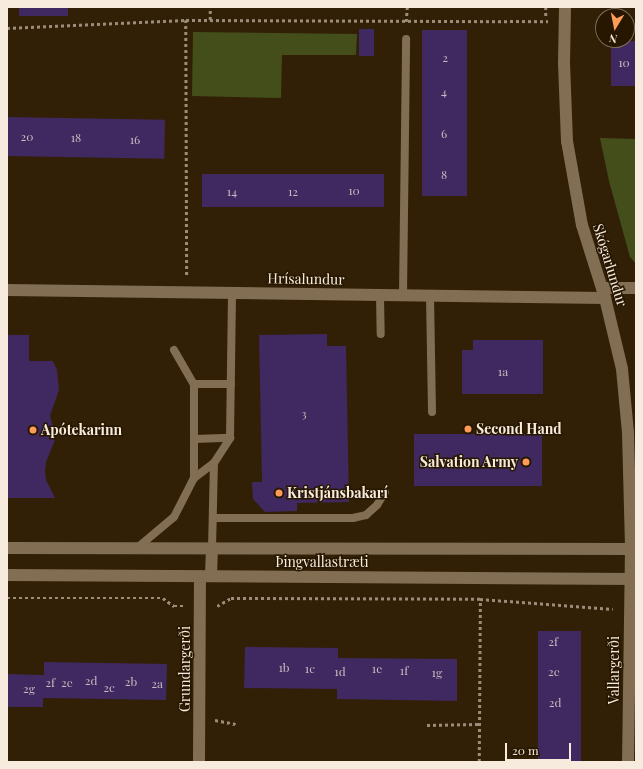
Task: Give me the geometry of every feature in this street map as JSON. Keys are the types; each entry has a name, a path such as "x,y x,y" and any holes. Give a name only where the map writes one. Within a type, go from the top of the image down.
{"street":[{"name":"Skógarlundur","path":"565,7 568,141 582,225 604,293 622,369 628,432 634,549 633,579"},
{"name":"Hrísalundur","path":"7,290 430,296 604,293 636,288"},
{"name":"Þingvallastræti","path":"7,548 634,549"},
{"name":"Grundargerði","path":"199,762 200,606 212,549"},
{"name":"Þingvallastræti","path":"7,575 633,579"},
{"name":"Vallargerði","path":"628,762 632,721 629,610 633,579"}],"lane":[{"path":"403,295 406,39"},
{"path":"137,548 174,517 194,478 214,463 230,438 232,293"},
{"path":"380,295 381,334"},
{"path":"430,296 432,412"},
{"path":"174,350 194,384 194,478"},
{"path":"194,384 231,384"},
{"path":"194,439 230,438"},
{"path":"212,549 214,463"},
{"path":"213,518 353,518 366,514 377,505 385,492"}],"path":[{"path":"210,7 210,20"},
{"path":"546,7 546,21"},
{"path":"186,20 187,292"},
{"path":"7,28 186,20 565,21"},
{"path":"7,598 163,598 174,606 219,606 231,598 480,598 629,610"},
{"path":"479,762 480,598"},
{"path":"428,725 479,724"}],"green space":[{"path":"193,32 357,34 356,55 282,55 281,98 192,96"},
{"path":"600,138 636,139 636,264 630,257 609,181"}],"building":[{"path":"19,7 68,7 68,16 19,16"},
{"path":"359,29 374,29 374,56 359,56"},
{"path":"422,30 467,30 467,196 422,196"},
{"path":"636,41 636,86 611,86 611,48 635,48"},
{"path":"7,117 165,120 164,159 7,156"},
{"path":"202,174 384,174 384,207 202,207"},
{"path":"327,334 327,346 346,346 349,502 297,503 297,511 265,512 253,499 252,482 262,482 259,335"},
{"path":"7,335 29,335 29,361 53,361 57,370 59,390 50,416 55,433 55,440 46,462 45,471 46,480 55,498 7,498"},
{"path":"473,340 543,340 543,394 462,394 462,350 473,350"},
{"path":"414,434 542,434 542,486 414,486"},
{"path":"538,631 581,631 581,762 538,762"},
{"path":"245,647 338,648 338,658 457,659 457,701 337,699 337,689 244,688"},
{"path":"44,662 167,664 166,700 43,698 43,707 7,707 7,674 44,675"}],"place":[{"name":"Second Hand","path":"468,429"},
{"name":"Apótekarinn","path":"33,430"},
{"name":"Salvation Army","path":"526,462"},
{"name":"Kristjánsbakarí","path":"279,493"}]}
